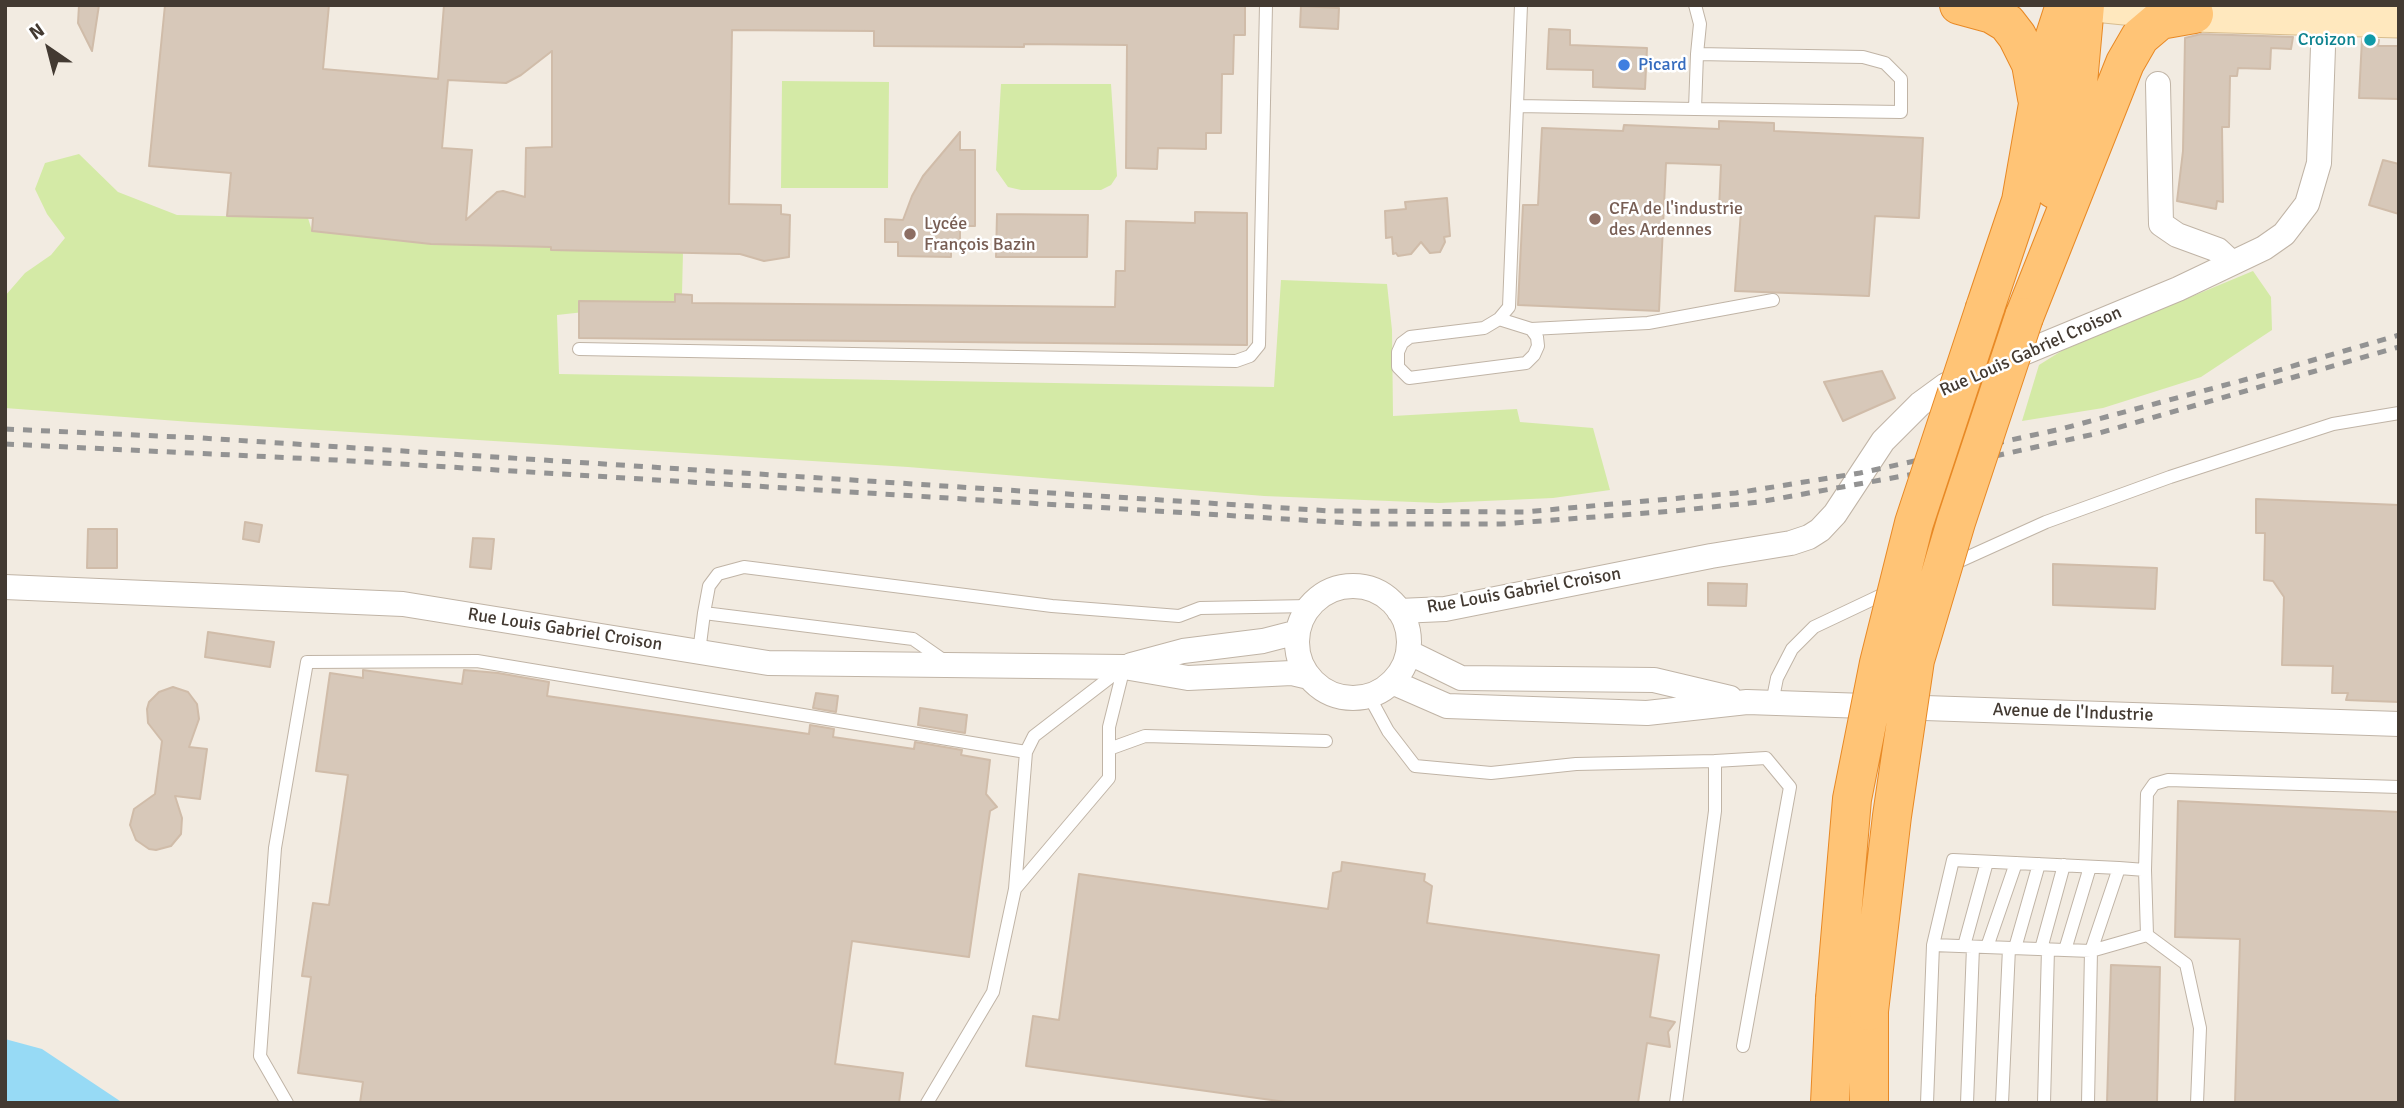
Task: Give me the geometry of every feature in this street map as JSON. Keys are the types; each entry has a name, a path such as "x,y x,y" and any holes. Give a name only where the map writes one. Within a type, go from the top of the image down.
{"highway":[{"path":"1959,5 1992,14 2007,23 2031,64 2038,104"},
{"path":"1869,1103 1852,1005 1852,799 1879,663 1914,523 2021,201 2038,104 2065,5"},
{"path":"2024,317 2077,94 2085,5"},
{"path":"1830,1103 1892,816 1915,660 1956,522 2024,317 2125,63 2140,37 2160,20 2194,13"}],"main road":[{"path":"2105,5 2194,13 2399,20"}],"street":[{"name":"Rue Louis Gabriel Croison","path":"1399,611 1445,610 1711,556 1791,543 1809,537 1827,524 1835,514 1883,441 1920,404 1945,386 2178,289 2263,248 2284,234 2307,204 2319,163 2324,18"},
{"path":"2158,84 2161,224 2177,235 2218,250 2232,263"},
{"path":"1351,586 1370,589 1387,597 1399,611 1406,624 1408,652 1402,669 1381,691 1352,698 1336,696 1321,689 1309,677 1297,648 1297,632 1304,614 1316,599 1333,590 1351,586"},
{"name":"Rue Louis Gabriel Croison","path":"5,587 403,604 768,663 1124,667 1188,678 1292,673 1309,677"},
{"name":"Rue Louis Gabriel Croison","path":"1124,667 1183,652 1263,641 1297,632"},
{"name":"Avenue de l'Industrie","path":"1408,652 1461,678 1654,680 1747,702"},
{"name":"Avenue de l'Industrie","path":"1392,682 1447,706 1647,713 1747,702 2399,724"}],"lane":[{"path":"579,349 1236,361 1250,356 1259,345 1266,5"},
{"path":"1521,5 1509,307 1499,319 1484,328 1410,337 1402,343 1398,352 1398,367 1409,378 1526,363 1538,346 1531,330"},
{"path":"1695,5 1700,23 1695,109"},
{"path":"1517,106 1901,113 1901,79 1885,63 1863,57 1697,54"},
{"path":"1499,319 1531,330 1648,323 1773,300"},
{"path":"1932,573 2046,522 2170,477 2333,424 2399,413"},
{"path":"699,652 709,586 718,573 744,567 1052,606 1179,616 1200,608 1310,606"},
{"path":"1772,703 1777,678 1792,649 1814,627 1919,579"},
{"path":"704,613 913,639 950,665"},
{"path":"287,1103 260,1056 275,848 307,662 477,661 1026,752"},
{"path":"1015,889 1109,778 1109,727 1124,667"},
{"path":"927,1103 993,992 1015,889 1026,752 1034,736 1124,667"},
{"path":"1368,696 1388,731 1415,766 1490,773 1576,764 1766,758 1790,787 1743,1046"},
{"path":"1109,749 1145,736 1326,741"},
{"path":"1676,1103 1715,811 1715,761"},
{"path":"2147,935 2147,794 2154,784 2168,779 2399,787"},
{"path":"1927,1103 1933,945 1953,860 2145,870"},
{"path":"1967,1103 1969,947 1987,862"},
{"path":"1987,947 2016,863"},
{"path":"2002,1103 2012,948 2039,864"},
{"path":"2044,1103 2045,949 2064,865"},
{"path":"2065,950 2090,867"},
{"path":"2088,1103 2091,951 2119,868"},
{"path":"1933,945 2091,951 2147,935"},
{"path":"2147,935 2186,964 2200,1028 2197,1103"}],"green space":[{"path":"782,81 889,82 888,188 781,188"},
{"path":"1001,84 1111,84 1117,176 1111,185 1101,190 1021,190 1008,187 996,170"},
{"path":"79,154 118,192 177,215 308,218 312,231 432,244 551,247 552,250 683,252 682,294 675,295 675,302 557,315 559,374 1274,387 1281,280 1387,284 1392,330 1393,416 1517,409 1520,422 1593,428 1610,490 1553,498 1439,503 1264,496 908,467 5,408 5,296 25,273 51,255 65,238 47,214 35,189 45,163"},
{"path":"2253,271 2271,297 2272,330 2201,377 2103,408 2022,421 2039,365 2063,350"}],"water":[{"path":"5,1039 42,1049 123,1103 5,1103"}],"building":[{"path":"79,5 99,5 92,51 78,23"},
{"path":"165,5 329,5 323,69 438,79 444,5 1245,5 1245,35 1234,35 1233,74 1222,74 1221,133 1206,133 1206,149 1158,148 1157,169 1126,168 1127,45 874,46 874,31 732,30 729,204 781,205 781,214 790,215 789,257 764,261 740,254 551,250 551,247 431,244 312,231 313,218 227,216 231,173 149,166","holes":["552,51 552,147 526,148 525,197 497,192 466,220 472,150 442,148 448,80 506,83"]},
{"path":"1301,6 1339,8 1338,29 1300,27"},
{"path":"1549,29 1570,30 1570,45 1647,48 1645,89 1593,87 1593,70 1547,69"},
{"path":"2201,34 2293,37 2291,49 2271,48 2270,69 2238,68 2237,76 2230,76 2229,127 2222,127 2223,202 2217,201 2216,209 2177,201 2183,151 2185,38"},
{"path":"2362,39 2379,40 2378,46 2399,46 2399,99 2359,98"},
{"path":"1719,121 1774,123 1774,131 1923,138 1919,218 1875,216 1869,296 1735,291 1741,211 1719,210 1721,165 1666,163 1659,311 1518,305 1523,205 1538,205 1542,128 1623,131 1624,125 1719,129"},
{"path":"960,132 960,150 975,150 975,226 960,226 960,247 951,247 951,257 898,256 898,242 885,242 885,219 903,220 923,176"},
{"path":"2383,160 2399,164 2399,214 2369,205"},
{"path":"1447,198 1450,236 1444,237 1445,242 1440,252 1430,253 1421,242 1411,254 1393,254 1392,237 1386,238 1385,211 1406,209 1405,202"},
{"path":"1195,212 1247,213 1247,345 579,338 579,301 675,302 675,294 692,295 692,303 1115,307 1116,271 1125,271 1126,221 1195,223"},
{"path":"997,214 1088,215 1087,257 996,257"},
{"path":"1882,371 1895,398 1843,421 1824,382"},
{"path":"2256,499 2399,505 2399,702 2346,700 2348,693 2332,693 2333,666 2282,665 2284,597 2273,581 2264,580 2265,533 2256,533"},
{"path":"245,522 262,525 259,542 243,539"},
{"path":"88,529 117,529 117,568 87,568"},
{"path":"473,538 494,539 491,569 470,567"},
{"path":"2053,564 2157,568 2155,609 2053,605"},
{"path":"1708,583 1747,584 1746,606 1708,605"},
{"path":"208,632 274,642 270,667 205,657"},
{"path":"363,670 462,684 464,670 498,673 549,682 547,696 809,734 810,725 834,729 833,737 914,749 915,742 962,750 961,755 990,760 986,794 997,807 990,811 969,957 852,941 835,1064 903,1073 899,1103 360,1103 363,1082 298,1073 311,977 302,976 313,903 329,905 348,775 316,771 330,673 363,678"},
{"path":"173,687 188,692 197,704 199,719 189,747 207,749 200,799 175,796 182,818 181,834 171,846 156,850 149,849 136,840 130,825 134,809 155,794 162,741 148,723 149,702 159,692"},
{"path":"816,693 838,696 836,712 813,708"},
{"path":"920,708 967,715 965,733 918,725"},
{"path":"2178,801 2399,812 2399,1103 2235,1103 2240,939 2175,937"},
{"path":"1342,862 1425,874 1424,881 1432,886 1427,923 1659,955 1650,1017 1675,1022 1668,1032 1670,1047 1647,1043 1638,1103 1293,1103 1026,1066 1033,1016 1059,1020 1079,874 1328,909 1333,873 1341,871"},
{"path":"2111,965 2160,967 2157,1103 2107,1103"}],"railway":[{"path":"5,429 202,438 1331,511 1524,512 1736,493 1860,473 2061,429 2399,335"},
{"path":"5,444 336,460 1366,524 1501,524 1759,502 1914,474 2099,433 2399,347"}],"place":[{"name":"Croizon","path":"2370,40"},
{"name":"Picard","path":"1624,65"},
{"name":"CFA de l'industrie des Ardennes","path":"1595,219"},
{"name":"Lycée François Bazin","path":"910,234"}]}
